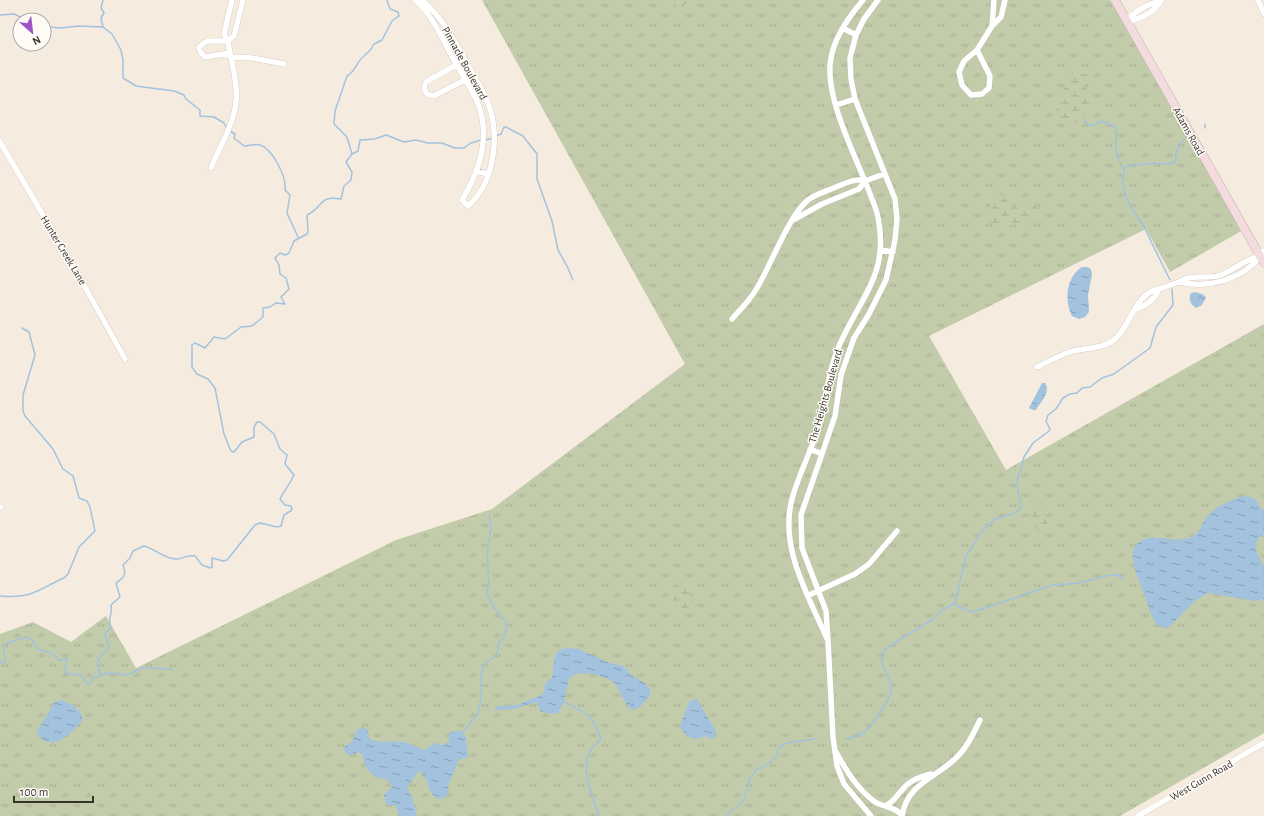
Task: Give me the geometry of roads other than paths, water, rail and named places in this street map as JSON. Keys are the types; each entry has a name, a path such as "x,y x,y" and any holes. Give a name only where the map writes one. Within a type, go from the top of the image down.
{"main road":[{"name":"Adams Road","path":"1115,0 1263,257"}],"street":[{"path":"211,168 230,123 236,103 235,82 228,41 224,34 232,0"},
{"path":"243,0 234,36 228,41 207,41 199,47 201,53 205,57 230,55 284,64"},
{"name":"Pinnacle Boulevard","path":"415,0 431,20 478,105 484,147 473,183 462,200 468,206 475,200 488,174 492,156 494,132 490,112 474,75 449,30 434,11 422,0"},
{"name":"The Heights Boulevard","path":"828,641 792,553 789,521 792,499 820,423 831,371 843,338 875,278 880,250 881,234 878,217 836,105 830,65 835,45 842,28 863,0"},
{"name":"The Heights Boulevard","path":"871,816 844,784 837,766 827,616 802,548 801,521 804,504 835,416 842,375 853,342 886,280 893,252 897,212 894,199 855,99 850,58 856,35 864,19 878,0"},
{"path":"992,26 994,0"},
{"path":"977,50 990,76 989,88 982,94 971,95 962,85 959,72 964,61 977,50 992,26 1001,17 1005,0"},
{"path":"1258,0 1264,14"},
{"path":"1127,21 1136,20 1157,8 1161,1"},
{"path":"842,28 856,35"},
{"path":"465,60 426,82 424,88 427,94 434,96 474,75"},
{"path":"836,105 855,99"},
{"path":"480,116 490,112"},
{"name":"Hunter Creek Lane","path":"0,142 80,276 125,359"},
{"path":"476,171 488,174"},
{"path":"732,319 756,289 793,220 804,203 812,197 852,181 865,181 884,174"},
{"path":"793,220 822,204 859,189 865,181"},
{"path":"880,250 893,252"},
{"path":"1036,367 1067,353 1097,346 1116,339 1136,309 1143,307 1156,296 1159,289 1179,282 1185,277 1220,275 1251,258 1263,257"},
{"path":"1179,282 1187,284 1222,282 1254,264 1263,257"},
{"path":"1216,276 1217,283"},
{"path":"843,338 853,342"},
{"path":"810,449 822,454"},
{"path":"789,521 801,521"},
{"path":"809,595 855,574 869,564 897,532"},
{"path":"902,816 904,806 909,796 933,774 950,764 963,751 980,720"},
{"name":"West Gunn Road","path":"1138,816 1264,743"},
{"name":"The Heights Boulevard","path":"835,750 859,787 874,801 897,811 902,816"},
{"path":"884,806 894,801 901,790 912,780 933,774"}],"water":[{"path":"1082,267 1091,269 1092,275 1088,295 1089,312 1085,317 1079,319 1072,316 1069,310 1067,297 1073,277"},
{"path":"1195,292 1206,297 1202,305 1196,308 1192,305 1190,299 1191,293"},
{"path":"1042,383 1045,383 1047,387 1046,394 1036,410 1033,410 1029,408"},
{"path":"1243,496 1253,498 1264,511 1264,534 1257,542 1256,550 1264,567 1264,599 1255,601 1208,593 1191,605 1167,628 1157,625 1135,570 1133,553 1135,546 1140,541 1150,538 1190,538 1197,533 1207,517 1215,510 1228,502"},
{"path":"567,648 579,649 607,662 623,666 633,676 646,684 650,690 650,695 640,707 632,710 626,704 614,683 604,677 585,673 573,676 569,679 564,702 557,714 541,712 536,702 514,709 493,710 498,706 518,705 541,695 544,692 545,684 552,677 555,656 559,650"},
{"path":"696,698 716,731 714,739 710,739 707,736 703,738 691,738 685,734 680,726 689,702"},
{"path":"61,700 79,710 82,721 61,740 56,742 45,741 40,737 37,731 55,702"},
{"path":"362,727 367,729 370,739 378,741 403,742 424,750 434,743 444,745 449,741 449,735 452,731 461,731 466,737 468,757 459,760 448,786 449,795 440,799 436,798 430,791 427,781 421,772 418,772 407,788 412,797 417,816 399,816 396,806 388,805 385,801 384,795 392,787 387,779 378,778 367,770 362,754 358,752 350,756 344,751 344,747 352,742 356,731"}],"waterway":[{"path":"103,0 101,8 104,13 101,18 103,27 112,34 121,50 123,60 123,78 136,86 174,91 184,95 186,99 200,110 200,116 214,117 224,123 227,129"},
{"path":"352,154 347,137 334,124 335,111 347,76 352,72 361,58 371,50 374,44 382,40 392,21 399,16 398,12 390,9 387,0"},
{"path":"0,15 12,14"},
{"path":"52,27 103,27"},
{"path":"1083,119 1089,125 1094,125 1102,121 1116,127 1116,153 1124,171 1123,183 1126,197 1143,225 1170,280"},
{"path":"496,136 501,134 504,127 506,127 523,136 537,154 537,179 552,221 558,250 573,280"},
{"path":"230,131 235,134 234,138 244,146 258,144 265,147 274,157 284,178 285,190 290,195 287,213 298,237"},
{"path":"101,675 97,664 101,655 109,648 105,633 111,628 111,605 120,597 116,583 124,576 125,572 123,565 130,558 133,551 144,546 173,559 195,556 202,565 210,568 212,567 212,558 223,561 227,560 255,525 260,523 277,527 281,526 284,515 292,510 291,506 285,505 280,499 294,475 285,464 287,455 280,449 274,434 260,422 257,422 254,427 254,437 242,442 234,452 231,451 224,434 215,388 208,379 197,374 192,367 192,345 195,343 205,348 214,337 225,339 241,327 252,326 263,317 263,308 270,307 276,303 285,304 281,297 289,289 286,278 280,274 279,265 275,258 280,253 285,255 289,253 294,241 307,234 307,215 325,200 334,198 341,199 344,186 351,180 352,172 346,162 352,154 358,151 360,140 375,139 386,135 404,142 416,140 428,143 442,143 455,148 464,148 471,143 481,140"},
{"path":"485,140 493,138"},
{"path":"1124,169 1127,166 1154,163 1168,164 1175,162 1178,149 1185,138"},
{"path":"846,739 857,736 865,731 874,721 888,700 891,689 889,678 882,660 882,655 885,649 933,619 944,609 955,603 966,556 983,530 995,519 1013,514 1021,508 1017,482 1024,457 1033,443 1049,431 1050,429 1046,421 1048,415 1056,409 1063,398 1070,394 1077,393 1082,388 1090,387 1102,378 1114,374 1150,348 1156,327 1173,305 1172,289"},
{"path":"0,596 11,597 27,595 64,578 68,574 79,547 95,531 90,507 87,501 79,498 73,476 63,469 53,449 25,416 23,411 23,395 35,355 29,332 22,328"},
{"path":"463,732 478,714 481,698 481,676 483,666 497,654 499,643 503,638 507,626 492,605 487,593 489,585 487,552 491,528 489,515"},
{"path":"953,604 971,612 1053,585 1080,583 1115,575 1119,575 1123,580"},
{"path":"0,661 2,664 5,661 4,649 7,643 27,637 32,640 38,650 52,653 59,660 67,659 65,672 72,675 80,674 87,684 90,684 93,678 110,673 127,675 142,668 172,669"},
{"path":"564,702 583,712 595,725 601,739 592,747 586,769 589,785 599,816"},
{"path":"727,816 729,812 742,803 748,789 749,780 756,770 765,766 775,758 779,747 787,743 815,739"}]}
